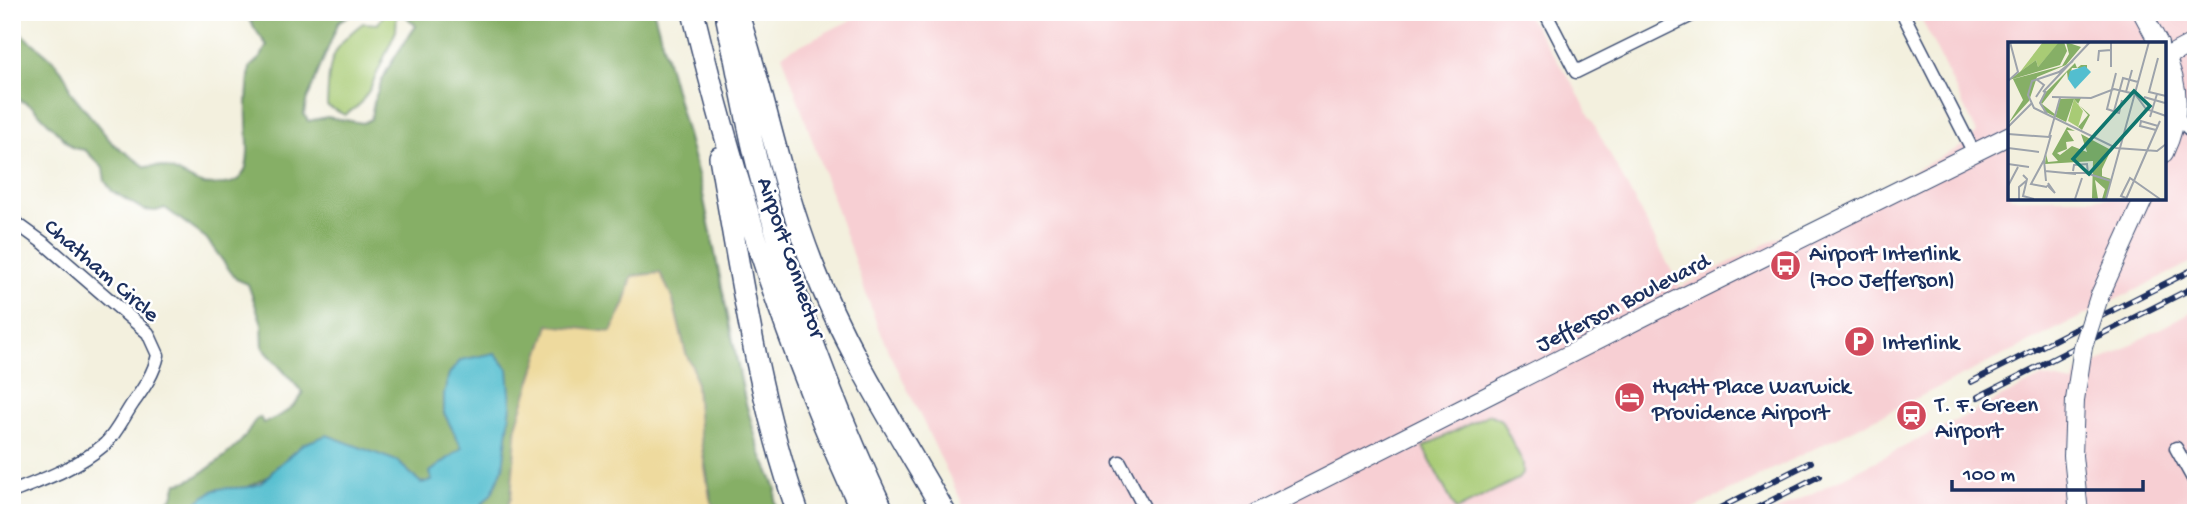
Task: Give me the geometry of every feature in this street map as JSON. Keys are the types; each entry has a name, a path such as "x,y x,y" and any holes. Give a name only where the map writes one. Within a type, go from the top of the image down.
{"highway":[{"name":"Airport Connector","path":"693,12 734,163 773,286 826,428 863,513"},
{"name":"Airport Connector","path":"726,12 753,146 786,262 830,386 884,513"},
{"path":"737,12 755,65 797,221 821,288 847,341 946,513"},
{"path":"699,38 748,320 782,462 799,513"}],"main road":[{"path":"2142,12 2157,42"},
{"path":"2166,52 2196,41"},
{"path":"2166,59 2173,72 2169,134"},
{"name":"Jefferson Boulevard","path":"1256,513 2008,136"},
{"path":"2079,513 2073,456 2075,400 2083,346 2099,297 2143,200"}],"street":[{"path":"1545,12 1576,72 1698,12"},
{"path":"1902,12 1973,153"},
{"path":"2169,134 2196,136"},
{"name":"Chatham Circle","path":"12,220 45,244 148,333 158,355 154,371 107,443 49,478 12,492"},
{"path":"2176,448 2196,484"},
{"path":"1120,462 1147,513"}],"shaded area":[{"path":"867,12 1525,12 1574,86 1680,287 1959,148 1977,133 1918,12 2196,12 2196,260 1684,513 967,513 878,328 782,54"},
{"path":"2196,309 2196,513 1773,513 2042,377 2074,383 2077,374"}],"green space":[{"path":"243,12 379,12 352,14 339,21 306,102 304,114 308,121 327,117 363,123 371,119 381,82 416,26 402,12 654,12 702,190 745,400 760,452 776,488 778,513 729,513 731,512 712,504 699,429 693,368 686,354 672,297 659,273 632,276 625,303 611,333 517,423 511,498 505,513 474,513 492,493 444,413 463,448 431,472 432,481 421,483 397,461 269,476 244,489 217,489 192,506 182,507 175,513 156,513 173,496 177,483 193,478 214,465 241,441 257,419 260,417 263,423 280,415 291,408 303,393 263,348 262,324 248,284 236,279 206,238 165,208 156,211 144,210 112,191 105,181 103,168 85,150 73,148 32,106 16,98 12,86 12,31 19,32 58,65 70,91 112,143 146,167 169,169 202,184 224,184 241,177 248,160 247,107 250,67 261,57 267,45"},
{"path":"385,12 397,12 396,31 370,89 359,105 345,115 327,106 333,59 351,32 363,23 378,24"},
{"path":"1489,414 1501,420 1523,463 1523,473 1518,479 1456,510 1423,447"}],"sand":[{"path":"660,273 672,297 686,354 693,368 710,498 712,504 732,512 505,513 511,498 517,423 549,325 611,332 625,303 632,276"}],"water":[{"path":"495,353 508,369 511,405 503,468 492,493 474,513 175,513 215,490 260,484 303,444 327,435 397,461 421,483 432,481 430,472 462,448 444,413 444,394 449,374 461,360"}],"railway":[{"path":"1971,382 2196,268"},
{"path":"1978,397 2196,286"},
{"path":"1710,513 1811,462"},
{"path":"1747,513 1819,476"}],"place":[{"name":"Airport Interlink (700 Jefferson)","path":"1786,265"},
{"name":"Interlink","path":"1859,341"},
{"name":"Hyatt Place Warwick Providence Airport","path":"1629,398"},
{"name":"T. F. Green Airport","path":"1912,416"}]}
